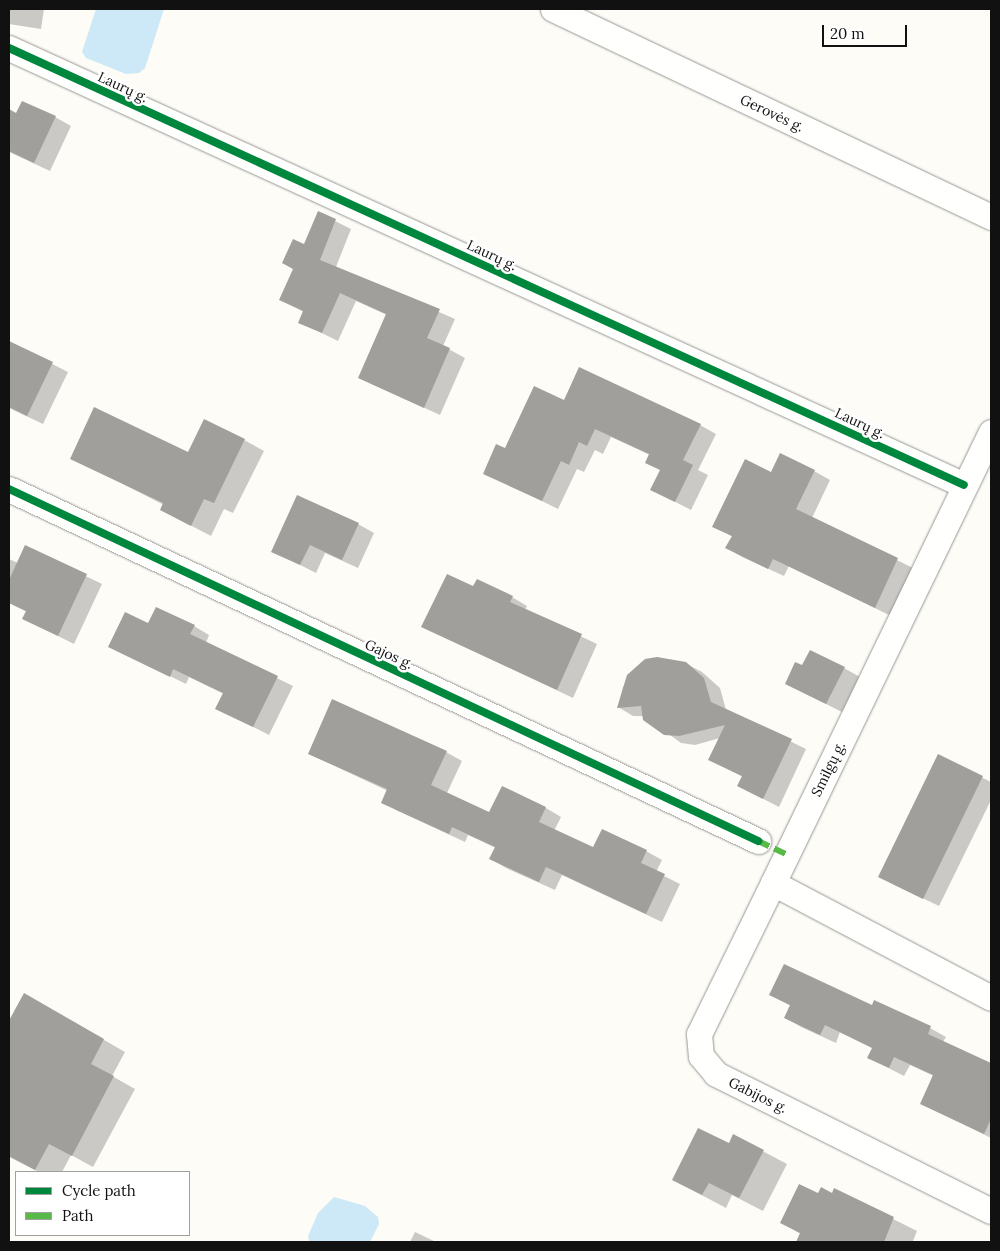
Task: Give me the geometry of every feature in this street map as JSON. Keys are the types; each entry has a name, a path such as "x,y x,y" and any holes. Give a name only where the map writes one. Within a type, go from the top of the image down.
{"street":[{"name":"Gerovės g.","path":"553,9 991,217"},
{"name":"Laurų g.","path":"9,48 964,485"},
{"name":"Smilgų g.","path":"772,883 991,432"},
{"name":"Gajos g.","path":"9,490 758,842"},
{"path":"772,883 991,998"},
{"name":"Gabijos g.","path":"772,883 699,1034 700,1056 716,1074 991,1211"}],"water":[{"path":"96,9 164,9 145,68 139,73 126,74 86,58 82,52"},
{"path":"334,1197 365,1206 378,1217 379,1224 370,1242 309,1241 308,1236 318,1213"}],"building":[{"path":"22,101 56,116 34,163 9,151 9,109 16,113"},
{"path":"318,211 336,219 320,260 440,309 427,338 450,348 424,408 358,378 386,314 340,293 322,333 298,323 303,311 279,300 293,269 282,263 293,239 304,244"},
{"path":"9,341 53,362 27,416 9,407"},
{"path":"579,367 701,424 683,460 693,465 675,502 650,490 660,470 645,463 649,454 595,429 587,446 579,442 569,465 561,461 542,501 483,474 496,444 505,448 534,386 564,400"},
{"path":"94,407 188,452 204,419 245,439 214,503 204,499 191,526 160,510 163,503 70,459"},
{"path":"780,453 815,470 796,509 898,558 875,608 773,559 768,569 725,548 732,536 712,527 745,459 771,472"},
{"path":"297,495 359,523 342,560 310,545 300,565 271,552"},
{"path":"25,545 87,574 58,636 22,619 26,611 9,603 9,580"},
{"path":"447,574 473,586 477,579 513,596 510,602 582,634 557,690 421,627"},
{"path":"156,607 195,625 190,634 278,676 253,727 215,709 223,693 173,669 170,677 108,647 125,612 148,623"},
{"path":"810,650 845,667 826,704 785,684 795,662 802,665"},
{"path":"657,657 686,662 704,678 711,702 792,739 763,799 737,786 742,776 708,760 725,725 679,736 664,735 643,720 641,706 617,708 627,675 645,659"},
{"path":"332,699 447,751 431,785 489,812 502,786 546,807 539,822 593,847 602,829 647,850 641,863 665,874 646,914 546,867 539,882 489,859 495,847 452,827 449,834 381,803 387,789 308,754"},
{"path":"938,754 983,776 923,899 878,877"},
{"path":"784,964 872,1005 874,1000 931,1026 928,1034 991,1063 991,1119 984,1134 920,1104 933,1075 894,1057 889,1068 867,1058 872,1048 825,1025 820,1035 784,1018 790,1005 769,995"},
{"path":"24,993 104,1039 91,1064 114,1076 72,1156 49,1144 35,1170 9,1156 9,1021"},
{"path":"698,1128 729,1143 733,1134 764,1150 739,1198 709,1183 702,1195 672,1180"},
{"path":"799,1184 818,1193 821,1187 832,1193 834,1188 894,1217 884,1242 796,1242 800,1233 780,1223"}],"marked path":[{"path":"758,841 786,854"}],"cycle path":[{"path":"9,48 964,485"},
{"path":"9,489 758,841"}]}
